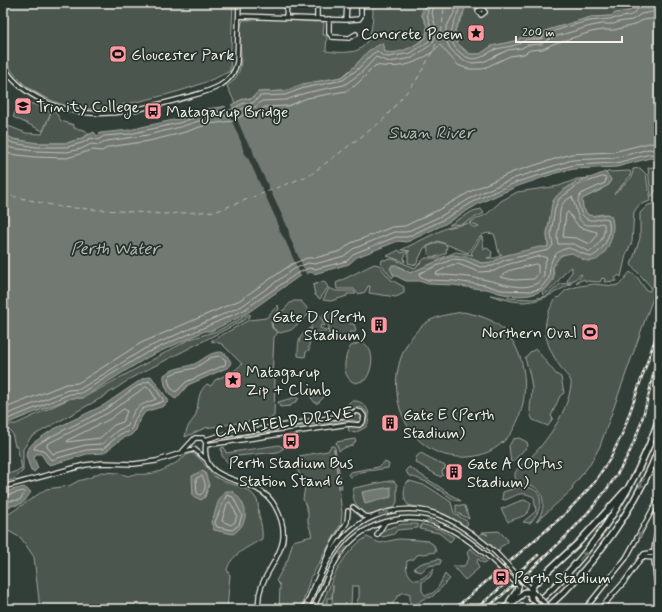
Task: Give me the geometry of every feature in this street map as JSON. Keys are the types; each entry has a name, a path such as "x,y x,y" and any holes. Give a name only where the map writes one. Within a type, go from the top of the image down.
{"highway":[{"path":"530,609 547,595 584,556 617,508 651,441 659,419"},
{"path":"546,609 596,557 628,509 659,448"},
{"path":"505,607 531,592 539,579 579,542 629,486"},
{"path":"517,575 525,580 539,579"},
{"path":"505,607 518,586"},
{"path":"531,592 531,598"}],"street":[{"path":"3,65 13,80 36,97 54,106 93,114 129,111 210,90 221,86 230,80 236,70 239,3"},
{"path":"286,18 287,3"},
{"path":"317,3 317,19"},
{"path":"346,20 347,3"},
{"path":"239,16 346,20 359,18 361,3"},
{"path":"482,3 482,8"},
{"path":"329,19 329,33 332,37 349,38 356,34"},
{"name":"CAMFIELD DRIVE","path":"205,440 218,436 348,415 356,411 361,412 364,416 363,422 359,425 349,424 205,446"},
{"path":"183,451 197,437 205,440 208,460"},
{"path":"192,443 194,449"},
{"path":"199,451 205,446"},
{"path":"3,487 85,465 103,462 145,463 156,461 183,451 194,449 199,451 208,460 213,469 221,476 257,488 273,503 281,520 283,533 281,548 276,561 261,585 258,598 259,609"},
{"path":"585,609 626,558 659,498"},
{"path":"353,507 364,516 372,517"},
{"path":"305,609 327,562 341,541 356,526 372,517 394,511 415,510 443,517 463,528 495,552 517,575"},
{"path":"305,609 331,548 347,522 348,511"},
{"path":"313,609 336,559 345,548 364,531 386,522 402,519 425,520 443,526 459,534 489,557 518,586 531,592 550,609"},
{"path":"377,535 379,529 386,522"},
{"path":"659,529 656,534 654,552 659,594"},
{"path":"600,609 625,581 641,557 644,554 654,552"},
{"path":"641,557 654,558"},
{"path":"525,580 531,592"},
{"path":"531,598 542,609"}],"shaded area":[{"name":"Gloucester Park","path":"5,3 233,3 230,71 193,87 167,95 127,104 93,109 64,105 50,100 29,88 16,76 6,62 2,46 3,9"},
{"path":"373,3 425,3 421,14 427,26 426,37 402,51 391,53 385,52 382,44 360,60 342,77 303,84 285,91 258,92 251,99 245,98 235,103 227,86 235,79 241,63 240,37 243,20 278,19 316,22 322,21 324,23 323,35 327,35 326,51 349,52 357,50 367,41 372,26"},
{"path":"465,3 659,4 636,4 632,10 611,16 591,17 548,30 539,35 525,36 519,40 492,46 480,54 470,54 457,43 455,36 455,30 463,16"},
{"path":"21,99 51,112 43,131 13,117"},
{"path":"54,110 61,121 74,125 74,128 85,130 89,134 80,139 67,143 37,143 13,139 3,133 3,124 26,133 42,134 51,112"},
{"path":"652,167 659,169 659,186 651,197 648,168"},
{"path":"640,168 646,174 650,201 639,205 634,212 632,242 626,255 621,277 619,275 615,278 617,281 604,282 605,279 602,278 600,282 585,281 584,279 576,283 582,275 581,274 574,280 567,283 568,277 572,272 572,267 566,271 553,288 543,295 542,292 548,287 554,277 553,266 559,257 569,252 575,254 609,215 588,215 583,208 582,199 601,190 607,172 630,171 631,175 614,194 632,177 633,169"},
{"path":"589,178 576,181 559,194 553,201 547,233 548,247 503,256 493,262 481,263 466,256 447,257 410,273 399,266 392,273 394,275 392,278 381,264 382,260 393,259 415,268 425,258 441,258 456,252 473,255 471,253 482,236 484,249 487,248 492,252 491,257 487,258 496,258 502,254 499,254 494,234 489,233 481,236 468,253 438,241 424,248 416,265 408,263 408,252 404,257 405,262 387,256 399,250 401,253 410,251 401,250 446,228 470,223 471,226 476,228 479,227 470,222 487,214 501,201 517,192 559,186 577,179"},
{"path":"659,203 659,281 653,288 654,295 600,446 591,463 572,487 573,489 536,522 543,508 543,498 538,489 518,482 515,478 515,473 520,466 539,449 557,423 566,404 571,385 570,379 557,362 548,344 545,326 547,317 557,297 558,298 566,290 594,284 614,286 620,284 630,272 637,277 646,290 650,291 651,287 631,265 640,238 640,213 648,205"},
{"path":"481,209 484,213 462,224 449,225 473,211"},
{"path":"438,242 447,246 446,253 440,256 430,257 427,247"},
{"path":"374,264 379,265 390,279 404,287 404,293 396,297 369,293 370,286 368,286 365,292 358,294 354,289 337,289 336,283"},
{"path":"324,281 328,287 320,299 315,295 313,285"},
{"path":"572,283 551,295 533,301 514,301 490,295 508,298 533,299 547,296 560,284"},
{"path":"329,288 336,291 354,291 356,294 347,294 347,296 331,301 323,300"},
{"path":"294,301 301,301 307,308 308,315 291,330 280,333 273,328 272,323 277,313 284,310"},
{"path":"278,305 279,309 271,322 272,328 278,333 274,337 272,378 275,379 274,416 271,418 205,428 185,437 188,426 196,414 200,394 204,387 207,384 211,386 215,380 233,372 242,364 222,344 211,341 249,320 266,318"},
{"path":"337,312 344,320 354,324 356,330 355,332 350,332 344,339 341,339 336,334 328,334 329,327 323,316 324,313"},
{"path":"463,312 488,319 504,330 513,342 520,356 524,371 525,387 519,417 513,430 505,440 500,445 488,452 468,457 444,455 424,445 409,429 400,409 397,387 399,364 408,343 423,325 437,317"},
{"path":"250,314 250,317 133,377 103,397 31,437 23,449 23,471 13,480 3,482 3,476 22,469 17,446 15,446 12,433 7,428 10,424 16,424 71,398 83,398 190,339 217,331"},
{"path":"320,315 325,326 321,325 320,328 326,330 326,332 312,333 311,326 315,316"},
{"path":"310,328 309,350 306,352 305,357 298,356 301,337"},
{"path":"362,342 370,349 372,360 368,376 365,380 356,383 347,377 345,361 351,346"},
{"path":"536,349 556,374 561,377 564,393 560,396 551,416 553,418 548,426 533,420 530,413 532,389 525,358 530,352"},
{"path":"308,393 325,394 325,396 318,403 315,403"},
{"path":"296,397 299,399 290,406 280,407 278,402"},
{"path":"351,401 356,401 364,405 369,413 366,427 355,433 349,431 348,426 363,425 367,420 367,415 365,410 360,407 348,410 347,405"},
{"path":"357,414 362,416 359,422 351,420 290,430 290,428 351,418"},
{"path":"275,430 278,431 222,440 224,438"},
{"path":"519,438 527,442 528,446 511,463 509,446 513,439"},
{"path":"355,439 356,441 352,446 339,451 336,442"},
{"path":"279,445 284,448 278,452 237,456 232,459 229,464 222,456 221,448 224,447 226,453"},
{"path":"331,446 334,446 335,448 342,488 340,488 334,449 342,513 341,524 310,579 301,609 279,609 280,585 276,581 288,559 293,541 312,536 308,522 308,512 303,499 305,487 298,471 299,456 328,451"},
{"path":"190,453 197,456 214,476 249,491 254,495 258,502 262,539 236,555 229,565 227,570 230,575 227,609 40,609 34,557 21,538 3,528 3,518 46,489 69,486 101,472 119,473 128,476 159,472"},
{"path":"421,453 445,466 446,469 443,469 443,475 441,477 415,462 417,456"},
{"path":"385,462 389,464 388,468 361,472 351,477 348,475 350,472 378,467"},
{"path":"409,467 461,501 454,500 429,483 408,475 406,470"},
{"path":"394,481 397,485 397,502 394,507 369,516 362,512 354,500 354,488"},
{"path":"410,481 427,486 451,502 454,513 468,522 466,527 437,512 408,505 404,497 404,490 407,482"},
{"path":"519,487 528,487 534,490 540,499 538,511 530,523 523,522 536,511 534,497 521,494 505,500 502,499 503,492"},
{"path":"524,500 531,503 528,512 508,522 501,509"},
{"path":"456,505 465,506 469,519 456,512"},
{"path":"403,524 418,524 418,528 397,530 394,534 383,537 379,534 386,529"},
{"path":"421,524 439,529 454,537 450,542 439,533 420,529"},
{"path":"499,531 508,540 507,543 500,547 499,552 479,536 483,533 488,535 482,532"},
{"path":"367,537 380,543 398,539 428,541 434,545 436,552 417,555 414,559 407,561 406,567 408,572 413,579 416,580 423,578 434,569 430,577 422,582 422,591 425,595 435,591 440,585 445,574 450,579 432,597 423,599 413,607 410,606 410,594 400,594 390,609 366,609 360,606 355,606 359,597 359,586 352,586 351,605 332,604 333,585 332,598 327,598 327,604 323,606 360,607 360,609 320,609 338,569 350,551"},
{"path":"470,548 487,562 483,563 478,559 477,563 479,568 465,580 453,566 464,566 469,559 467,552"},
{"path":"438,559 441,560 440,564 428,566 421,572 414,568 422,563"}],"water":[{"name":"Perth Water","path":"427,3 465,3 465,9 455,30 455,36 457,43 470,54 480,54 492,46 519,40 519,38 539,35 548,30 591,17 611,16 615,13 629,11 636,4 659,4 659,160 650,158 617,167 574,169 556,173 518,186 480,203 445,224 407,242 398,241 357,257 349,264 314,274 311,272 298,277 246,314 211,331 205,331 148,357 82,398 71,398 3,425 3,133 13,139 37,143 67,143 80,139 94,132 97,136 100,133 129,130 178,119 205,109 229,106 245,98 251,99 258,92 285,91 303,84 342,77 355,66 368,51 382,43 385,52 391,53 412,47 426,38 427,26 422,15"},
{"path":"605,172 611,179 609,185 582,199 583,208 588,215 595,216 607,214 611,216 613,229 609,244 601,257 595,260 587,261 572,253 561,255 553,266 553,280 548,286 536,293 514,296 485,289 428,284 419,281 406,281 394,275 390,269 392,265 396,265 410,273 452,255 466,256 481,263 493,262 503,256 539,247 548,247 547,235 551,210 557,195 572,185"},
{"path":"221,352 226,354 231,362 229,367 188,385 176,399 168,392 165,386 164,375 175,369 194,364 213,353"},
{"path":"151,376 169,401 164,406 145,412 139,421 136,430 130,436 123,438 104,453 87,454 50,465 41,454 36,454 34,458 38,468 34,472 31,471 26,455 27,450 33,443 52,430 104,405 142,379"},
{"path":"201,471 205,472 209,485 205,497 201,500 193,496 192,476"},
{"path":"24,487 31,492 25,501 3,510 3,492"},
{"path":"391,487 391,497 365,504 362,492"},
{"path":"226,491 232,491 237,496 244,507 245,513 243,524 233,534 214,530 211,522 218,501"}],"pier":[{"name":"Matagarup Bridge","path":"230,103 288,228 290,238 307,276 302,278 280,232 277,221 249,160 244,153 241,142 225,105"}],"ferry route":[{"path":"3,194 60,207 164,214 217,211 310,175 382,121 416,81 434,49 442,28 443,3"}],"railway":[{"path":"454,609 564,515 594,483 611,457 623,432 659,328"},
{"path":"486,609 546,556 566,536 603,495 618,473 630,451 640,426 659,349"},
{"path":"476,609 538,555"}],"place":[{"name":"Concrete Poem","path":"476,33"},
{"name":"Gloucester Park","path":"118,54"},
{"name":"Trinity College","path":"23,106"},
{"name":"Matagarup Bridge","path":"153,111"},
{"name":"Gate D (Perth Stadium)","path":"379,325"},
{"name":"Northern Oval","path":"590,332"},
{"name":"Matagarup Zip + Climb","path":"233,380"},
{"name":"Gate E (Perth Stadium)","path":"390,423"},
{"name":"Perth Stadium Bus Station Stand 6","path":"291,441"},
{"name":"Gate A (Optus Stadium)","path":"454,472"},
{"name":"Perth Stadium","path":"501,577"}],"water label":[{"name":"Swan River","path":"431,132"}]}
